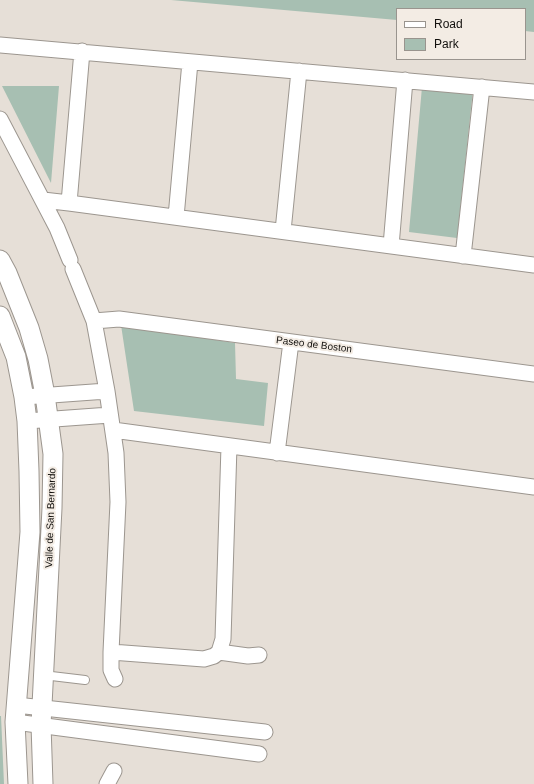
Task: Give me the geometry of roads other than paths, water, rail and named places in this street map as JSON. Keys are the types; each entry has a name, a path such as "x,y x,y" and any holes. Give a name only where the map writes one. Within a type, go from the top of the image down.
{"street":[{"path":"0,45 82,51 534,92"},
{"path":"69,203 82,51"},
{"path":"176,217 190,62"},
{"path":"283,232 299,71"},
{"path":"391,246 405,80"},
{"path":"463,256 482,87"},
{"path":"0,119 57,228 94,321 107,391 116,453 118,502 111,652 111,670 115,679"},
{"path":"43,200 534,265"},
{"name":"Valle de San Bernardo","path":"0,260 7,273 29,328 38,359 49,419 53,454 52,508 41,716 43,784"},
{"name":"Valle de San Bernardo","path":"0,316 16,357 27,421 30,532 16,714 18,784"},
{"name":"Paseo de Boston","path":"94,321 119,319 534,374"},
{"path":"277,453 291,342"},
{"path":"24,397 107,391"},
{"path":"27,421 110,415"},
{"path":"113,430 534,487"},
{"path":"111,652 204,659 214,656 219,652 223,639 228,446"},
{"path":"219,652 248,656 259,655"},
{"path":"16,714 265,732"},
{"path":"41,716 259,754"}],"lane":[{"path":"44,675 85,680"}]}
